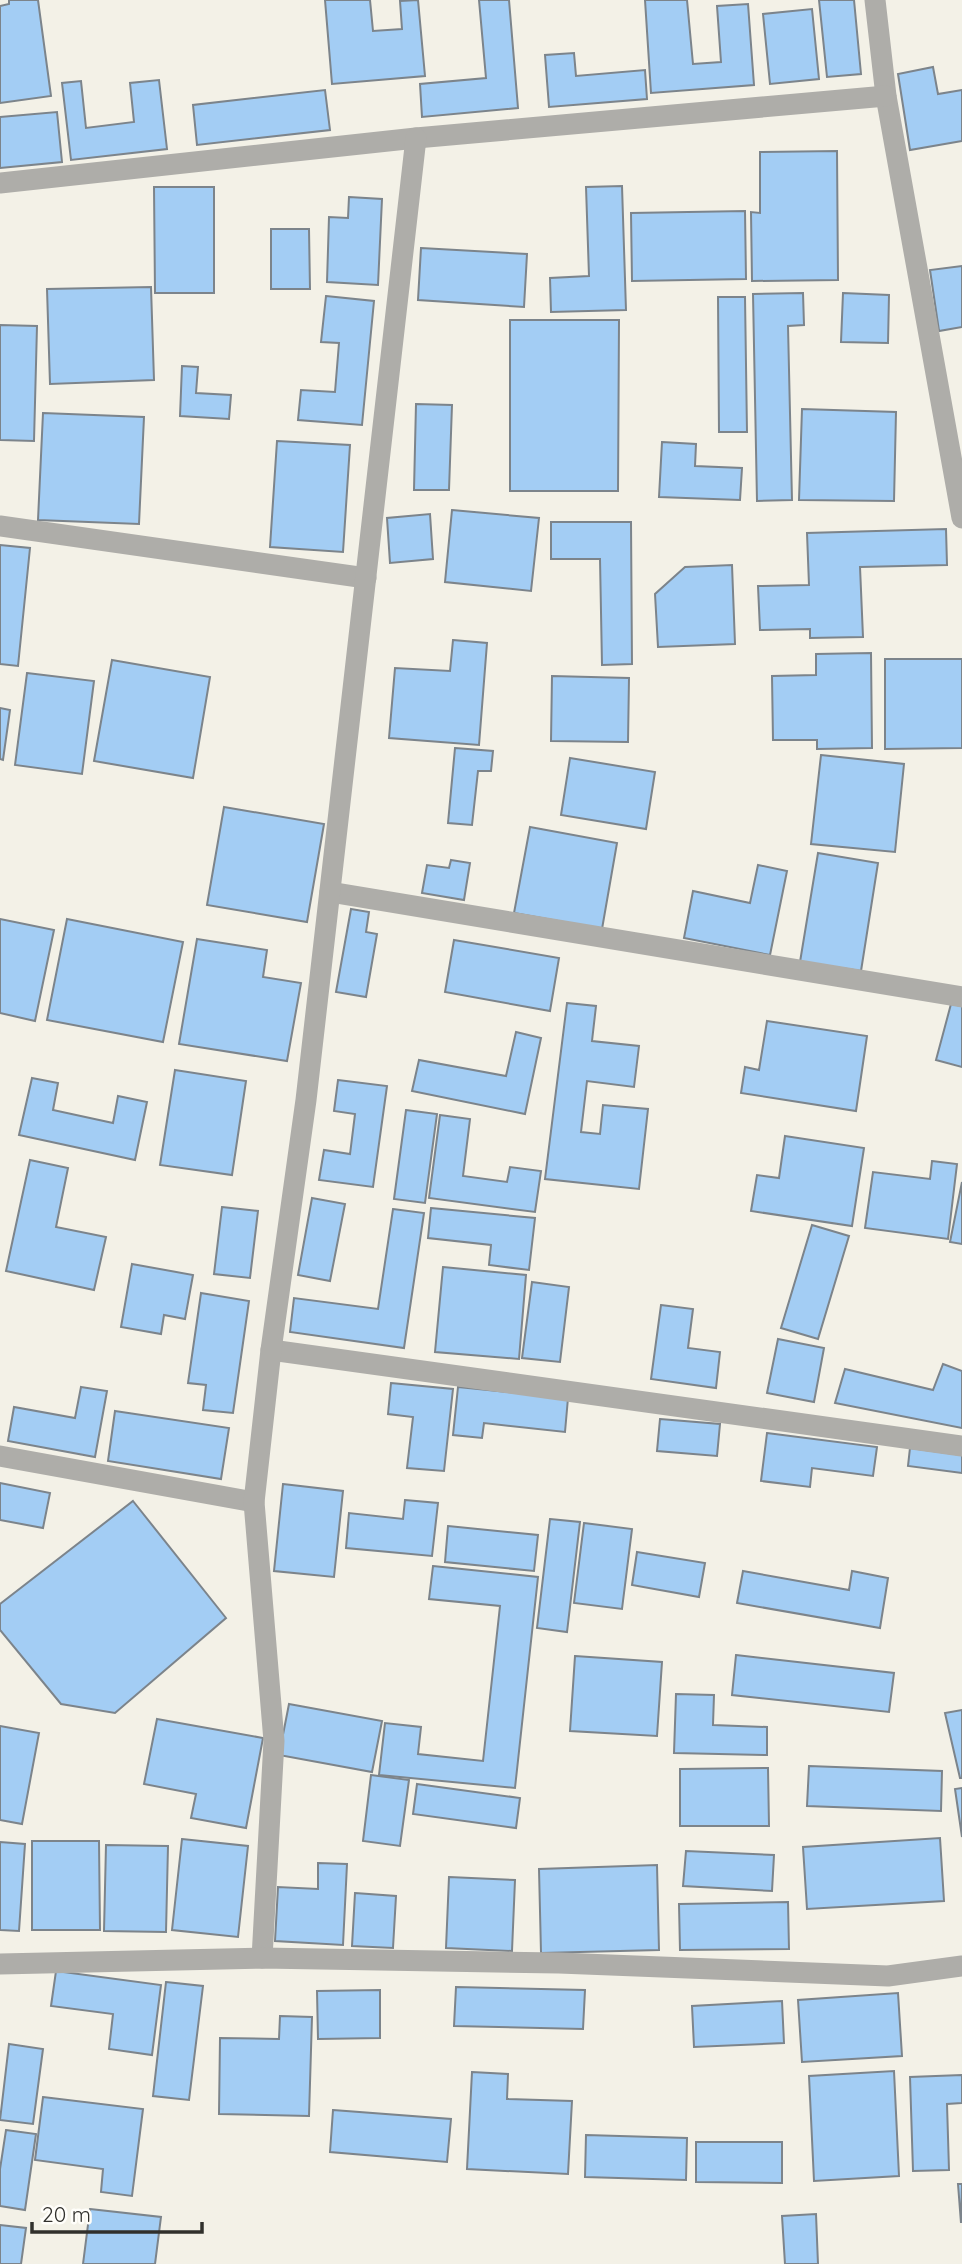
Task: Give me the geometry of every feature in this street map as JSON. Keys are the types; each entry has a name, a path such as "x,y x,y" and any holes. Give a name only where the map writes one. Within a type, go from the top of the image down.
{"street":[{"path":"875,0 886,96 962,518"},
{"path":"0,183 416,138 886,96"},
{"path":"262,1958 274,1741 254,1502 271,1350 306,1100 416,138"},
{"path":"0,526 366,578"},
{"path":"330,892 962,997"},
{"path":"271,1350 962,1446"},
{"path":"0,1456 254,1502"},
{"path":"0,1964 262,1958 559,1963 887,1976 962,1966"}],"building":[{"path":"9,0 38,0 51,96 0,103 0,6 9,4"},
{"path":"325,0 370,0 373,31 402,29 400,1 418,0 425,76 332,84"},
{"path":"479,0 509,0 518,108 422,117 420,84 486,78"},
{"path":"645,0 687,0 693,64 721,62 717,6 748,4 754,85 651,93"},
{"path":"819,0 854,0 861,74 827,77"},
{"path":"812,9 819,79 770,84 763,14"},
{"path":"574,53 576,76 645,70 647,99 549,107 545,55"},
{"path":"933,67 938,94 962,90 962,141 910,150 898,74"},
{"path":"159,80 167,149 71,160 62,83 81,81 86,128 134,122 130,83"},
{"path":"325,90 330,130 197,145 193,105"},
{"path":"57,112 62,162 0,168 0,117"},
{"path":"837,151 838,280 752,281 751,212 760,213 760,152"},
{"path":"622,186 626,310 551,312 550,278 589,276 586,187"},
{"path":"154,187 214,187 214,293 155,293"},
{"path":"349,197 382,199 378,285 327,282 329,217 348,218"},
{"path":"745,211 746,279 632,281 631,213"},
{"path":"271,229 309,229 310,289 271,289"},
{"path":"421,248 527,254 524,307 418,300"},
{"path":"962,266 962,327 939,331 930,270"},
{"path":"151,287 154,380 50,384 47,289"},
{"path":"803,293 804,325 788,326 792,500 757,501 753,294"},
{"path":"843,293 889,295 888,343 841,342"},
{"path":"326,296 374,301 362,425 298,420 301,390 335,392 339,343 321,342"},
{"path":"718,297 745,297 747,432 719,432"},
{"path":"510,320 619,320 618,491 510,491"},
{"path":"0,325 37,326 34,441 0,440"},
{"path":"182,366 198,367 196,393 231,395 229,419 180,416"},
{"path":"416,404 452,405 449,490 414,490"},
{"path":"802,409 896,412 894,501 799,500"},
{"path":"43,413 144,417 139,524 38,520"},
{"path":"277,441 350,445 343,552 270,547"},
{"path":"662,442 696,444 695,466 742,468 740,500 659,497"},
{"path":"452,510 539,518 531,591 445,582"},
{"path":"430,514 433,559 390,563 387,518"},
{"path":"551,522 631,522 632,664 602,665 600,559 551,559"},
{"path":"946,529 947,565 860,567 863,637 810,638 810,629 760,630 758,586 809,585 807,533"},
{"path":"0,545 30,548 18,666 0,664"},
{"path":"732,565 735,644 658,647 655,594 685,567"},
{"path":"453,640 487,643 479,745 389,738 395,668 450,671"},
{"path":"871,653 872,748 817,749 817,740 773,740 772,676 816,675 816,654"},
{"path":"885,659 962,659 962,748 885,749"},
{"path":"112,660 210,677 193,778 94,761"},
{"path":"27,673 94,681 82,774 15,765"},
{"path":"552,676 629,678 628,742 551,741"},
{"path":"0,708 10,710 3,760 0,759"},
{"path":"455,748 493,751 491,771 478,771 472,825 448,823"},
{"path":"821,755 904,764 895,852 811,844"},
{"path":"570,758 655,772 646,829 561,815"},
{"path":"224,807 324,824 307,922 207,905"},
{"path":"530,827 617,843 602,929 514,913"},
{"path":"818,853 878,863 861,971 800,962"},
{"path":"451,860 470,863 464,900 422,893 427,865 449,868"},
{"path":"758,865 787,871 770,955 684,938 693,891 750,903"},
{"path":"351,909 369,912 366,932 377,934 366,997 336,992"},
{"path":"0,919 54,930 35,1021 0,1013"},
{"path":"67,919 183,942 163,1042 47,1020"},
{"path":"197,939 267,950 263,977 301,983 287,1061 179,1044"},
{"path":"454,940 559,958 550,1011 445,992"},
{"path":"567,1003 596,1006 592,1041 639,1046 634,1087 587,1081 581,1132 600,1134 603,1105 648,1109 639,1189 545,1179"},
{"path":"951,1004 962,1006 962,1067 936,1060"},
{"path":"767,1021 867,1036 856,1111 741,1093 745,1067 759,1070"},
{"path":"516,1032 541,1038 525,1114 412,1091 419,1060 506,1076"},
{"path":"175,1070 246,1081 232,1175 160,1165"},
{"path":"32,1078 58,1083 53,1110 113,1123 118,1096 147,1102 135,1160 19,1135"},
{"path":"338,1080 387,1086 373,1187 319,1180 324,1150 350,1154 355,1114 334,1111"},
{"path":"406,1110 437,1114 425,1203 394,1199"},
{"path":"440,1115 470,1119 463,1176 507,1182 510,1167 541,1171 535,1212 429,1198"},
{"path":"785,1136 864,1148 852,1226 751,1211 757,1175 779,1178"},
{"path":"30,1160 68,1168 56,1227 106,1237 94,1290 6,1271"},
{"path":"932,1161 957,1164 948,1239 865,1228 873,1172 930,1179"},
{"path":"962,1182 962,1244 950,1242"},
{"path":"312,1198 345,1204 330,1281 298,1275"},
{"path":"222,1207 258,1211 250,1278 214,1274"},
{"path":"431,1208 535,1218 529,1270 489,1265 491,1245 428,1238"},
{"path":"393,1209 424,1213 404,1348 290,1332 294,1298 378,1309"},
{"path":"812,1225 849,1236 818,1339 781,1328"},
{"path":"132,1264 193,1275 185,1319 164,1315 161,1334 121,1327"},
{"path":"443,1267 526,1275 519,1359 435,1352"},
{"path":"532,1282 569,1287 560,1362 522,1358"},
{"path":"201,1293 249,1301 233,1413 203,1410 206,1385 188,1383"},
{"path":"661,1305 693,1309 688,1348 720,1352 716,1388 651,1379"},
{"path":"778,1339 824,1348 814,1402 767,1393"},
{"path":"943,1364 962,1371 962,1428 835,1403 845,1369 933,1390"},
{"path":"391,1383 453,1389 444,1471 407,1468 413,1417 388,1414"},
{"path":"81,1387 107,1391 95,1457 8,1441 14,1407 75,1418"},
{"path":"458,1387 568,1398 565,1432 484,1423 482,1438 453,1435"},
{"path":"115,1411 229,1428 221,1479 108,1461"},
{"path":"660,1419 720,1424 717,1456 657,1451"},
{"path":"767,1433 877,1447 873,1476 812,1468 810,1487 761,1481"},
{"path":"910,1448 962,1455 962,1473 908,1466"},
{"path":"0,1483 50,1493 43,1528 0,1520"},
{"path":"283,1484 343,1491 334,1577 274,1571"},
{"path":"405,1500 438,1503 432,1556 346,1548 349,1513 403,1519"},
{"path":"133,1501 226,1618 115,1713 61,1704 0,1630 0,1604"},
{"path":"550,1519 580,1522 567,1632 537,1628"},
{"path":"584,1523 632,1529 622,1609 574,1603"},
{"path":"448,1526 538,1535 534,1571 445,1562"},
{"path":"637,1552 705,1563 699,1597 632,1585"},
{"path":"433,1566 538,1577 515,1788 379,1775 385,1723 421,1727 418,1754 483,1761 500,1606 429,1599"},
{"path":"743,1571 849,1590 852,1571 888,1578 880,1628 737,1603"},
{"path":"736,1655 894,1673 889,1712 732,1695"},
{"path":"575,1656 662,1662 657,1736 570,1731"},
{"path":"676,1694 714,1695 713,1725 767,1727 767,1755 674,1753"},
{"path":"289,1704 382,1721 372,1772 279,1755"},
{"path":"962,1710 962,1778 960,1778 945,1713"},
{"path":"157,1719 263,1738 246,1828 191,1818 196,1794 144,1784"},
{"path":"0,1726 39,1733 22,1824 0,1820"},
{"path":"809,1766 942,1771 941,1811 807,1806"},
{"path":"768,1768 769,1826 680,1826 680,1769"},
{"path":"371,1775 409,1780 400,1846 363,1841"},
{"path":"417,1784 520,1798 516,1828 413,1814"},
{"path":"962,1788 962,1837 955,1789"},
{"path":"940,1838 944,1901 807,1909 803,1847"},
{"path":"182,1839 248,1846 238,1937 172,1930"},
{"path":"32,1841 99,1841 100,1930 32,1930"},
{"path":"0,1842 25,1844 19,1931 0,1930"},
{"path":"106,1845 168,1846 166,1932 104,1931"},
{"path":"686,1851 774,1855 772,1891 683,1886"},
{"path":"318,1863 347,1864 343,1945 275,1941 278,1887 318,1889"},
{"path":"657,1865 659,1950 541,1953 539,1869"},
{"path":"449,1877 515,1880 512,1951 446,1948"},
{"path":"355,1893 396,1896 393,1948 352,1946"},
{"path":"788,1902 789,1949 680,1950 679,1904"},
{"path":"56,1971 161,1985 152,2055 109,2049 113,2014 51,2006"},
{"path":"166,1982 203,1986 189,2100 153,2096"},
{"path":"456,1987 585,1990 583,2029 454,2026"},
{"path":"380,1990 380,2038 318,2039 317,1991"},
{"path":"898,1993 902,2056 802,2062 798,2000"},
{"path":"782,2001 784,2043 694,2047 692,2006"},
{"path":"280,2016 312,2017 309,2116 219,2114 220,2038 279,2039"},
{"path":"9,2044 43,2049 33,2124 0,2120"},
{"path":"894,2071 899,2176 814,2181 809,2076"},
{"path":"472,2072 508,2074 507,2099 572,2101 568,2174 467,2169"},
{"path":"962,2075 962,2103 947,2104 949,2170 913,2171 910,2077"},
{"path":"43,2097 143,2109 132,2196 101,2192 103,2169 35,2160"},
{"path":"333,2110 451,2119 447,2162 330,2152"},
{"path":"6,2130 36,2134 25,2210 0,2206 0,2169"},
{"path":"586,2135 687,2138 686,2180 585,2177"},
{"path":"696,2142 782,2142 782,2183 696,2182"},
{"path":"958,2184 962,2184 961,2223"},
{"path":"90,2209 161,2217 155,2264 83,2264"},
{"path":"816,2214 818,2264 785,2264 782,2216"},
{"path":"0,2225 26,2228 21,2264 0,2264"}]}
